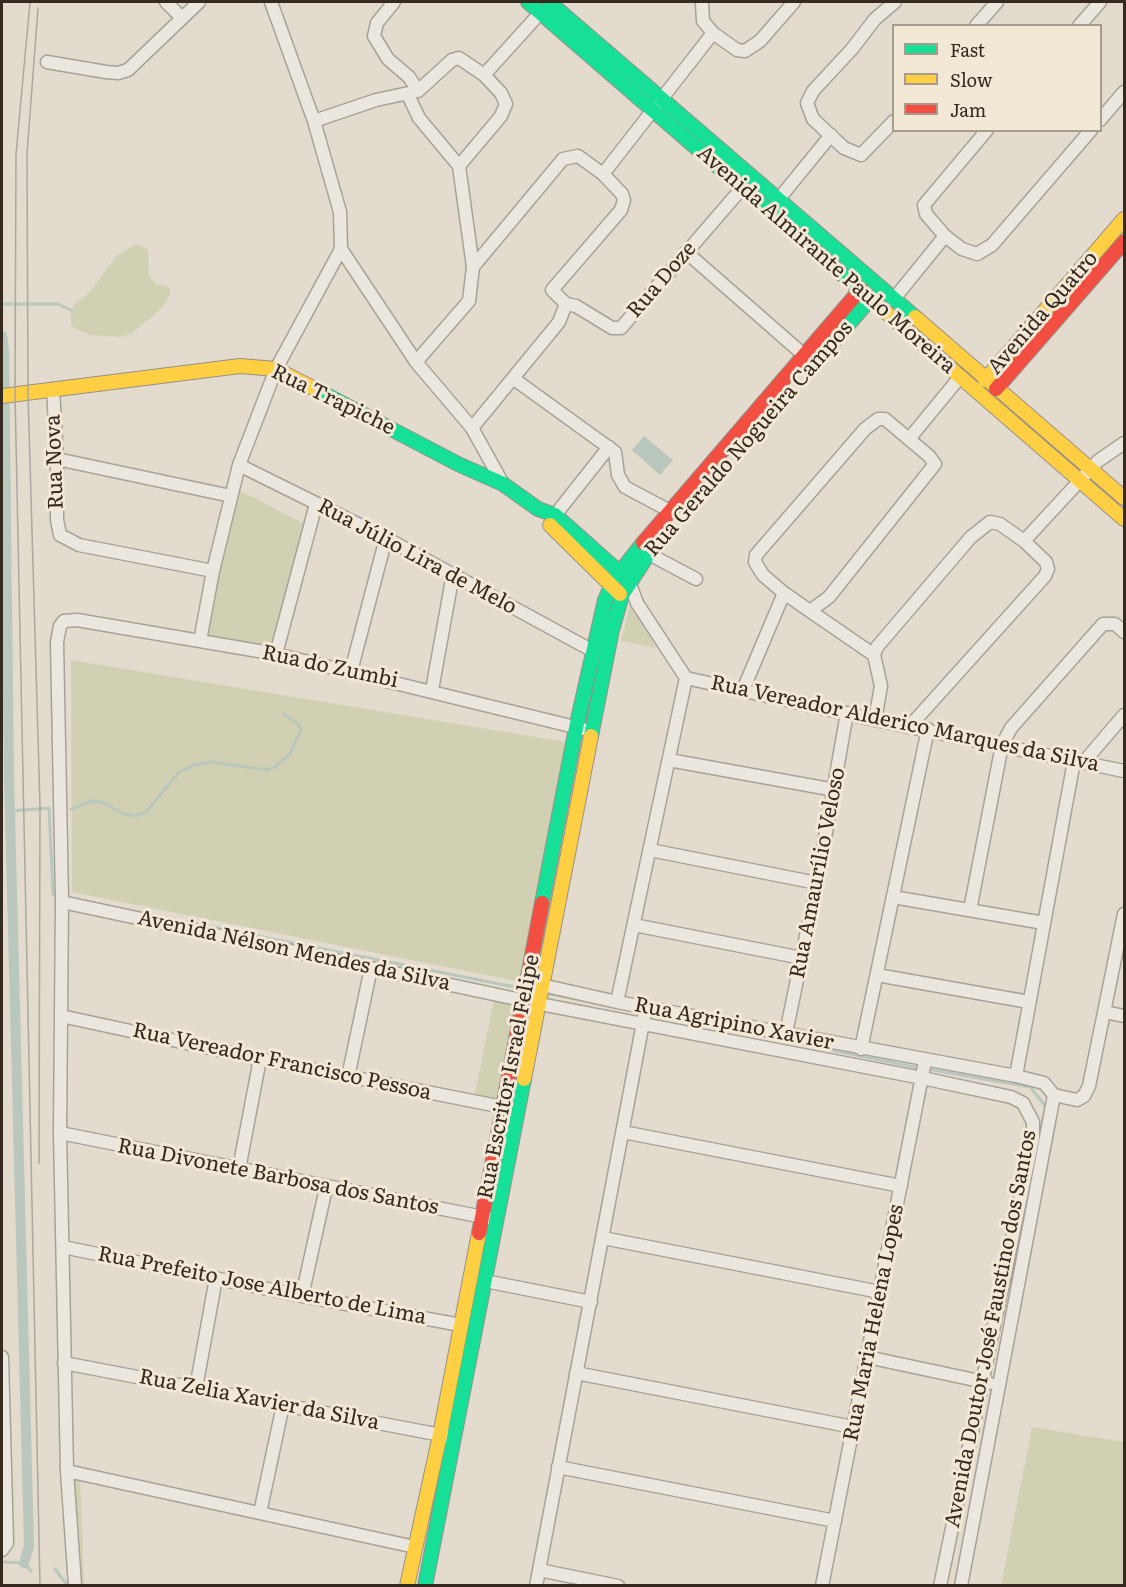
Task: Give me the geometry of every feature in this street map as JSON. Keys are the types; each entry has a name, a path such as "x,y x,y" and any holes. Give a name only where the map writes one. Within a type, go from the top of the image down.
{"street":[{"path":"165,2 182,18"},
{"path":"47,62 118,73 139,61 199,2"},
{"path":"200,641 213,571 239,465 276,369 341,249 340,212 314,122 271,2"},
{"path":"394,2 377,24 374,32 376,40 388,59 409,77 419,118 459,166 473,267 469,301 416,362"},
{"name":"Avenida Almirante Paulo Moreira","path":"528,2 545,7 663,99 990,384 1125,498"},
{"path":"702,2 703,21 713,33 729,46 745,51 760,41 794,2"},
{"path":"892,123 861,155 844,148 813,120 807,103 813,91 852,50 875,19 895,2"},
{"path":"978,24 997,2"},
{"path":"1081,24 1100,2"},
{"path":"484,75 545,7"},
{"name":"Avenida Almirante Paulo Moreira","path":"545,7 654,111 1125,519"},
{"path":"603,174 713,33"},
{"path":"314,122 376,100 413,93 455,58 464,60 484,75 501,93 506,104 501,116 459,166"},
{"path":"1102,119 1125,92"},
{"path":"985,132 924,205 926,214 945,237 971,253 985,251 1089,132"},
{"path":"778,200 831,135"},
{"path":"472,428 554,331 566,304 552,290 624,205 622,194 603,174 578,156 563,159 473,267"},
{"name":"Rua Doze","path":"566,304 576,306 612,328 621,328 743,187"},
{"name":"Avenida Quatro","path":"990,384 1125,219"},
{"path":"893,300 945,237"},
{"name":"Avenida Quatro","path":"990,384 1125,242"},
{"path":"341,249 416,362 472,428 503,484"},
{"path":"686,252 806,356"},
{"name":"Rua Geraldo Nogueira Campos","path":"625,576 649,554 806,356 866,294"},
{"name":"Rua Geraldo Nogueira Campos","path":"625,576 670,511 739,441 866,294"},
{"name":"Rua Trapiche","path":"5,395 240,366 276,369 458,464 503,484 625,576"},
{"path":"909,439 960,377"},
{"path":"513,379 615,452 618,474 626,487 670,511"},
{"name":"Rua Nova","path":"52,390 57,459 57,520 60,535 79,545 213,571"},
{"path":"810,611 829,597 935,464 885,419 871,423 756,555 758,570 783,593 874,655"},
{"path":"1024,541 1091,468 1125,443"},
{"path":"551,519 609,447"},
{"path":"57,459 231,496"},
{"name":"Rua Júlio Lira de Melo","path":"239,465 386,538 593,651"},
{"path":"276,654 316,504"},
{"name":"Rua Trapiche","path":"551,519 616,591"},
{"path":"875,720 881,686 874,655 877,647 982,526 990,522 1000,524 1024,541 1046,562 1048,569 1045,576 910,726"},
{"path":"351,670 386,538"},
{"path":"649,554 696,579"},
{"path":"432,690 453,574"},
{"path":"617,1002 686,678 637,603 625,576"},
{"name":"Rua Escritor Israel Felipe","path":"425,1586 461,1325 576,728 593,651 616,591 625,576"},
{"path":"616,591 637,603"},
{"name":"Rua Escritor Israel Felipe","path":"407,1586 415,1547 447,1437 485,1281 593,731 616,591"},
{"path":"743,690 783,593"},
{"name":"Rua do Zumbi","path":"62,898 57,642 60,626 64,621 76,620 276,654 351,670 593,731"},
{"path":"970,910 1002,745 1019,716 1103,624 1115,624 1125,632"},
{"name":"Rua Vereador Alderico Marques da Silva","path":"686,678 875,720 1125,771"},
{"name":"Rua Amaurílio Veloso","path":"786,1032 835,790 847,713"},
{"path":"1016,1076 1044,923 1078,762 1125,715"},
{"path":"861,1049 928,729"},
{"path":"669,760 835,790"},
{"path":"650,850 817,883"},
{"path":"893,897 1044,923"},
{"path":"62,898 60,1133 64,1363 67,1471 75,1586"},
{"name":"Avenida Nélson Mendes da Silva","path":"62,898 540,1004 644,1015"},
{"path":"924,1069 1016,1076 1044,1083 1054,1095 1077,1100 1084,1096 1093,1074 1125,914"},
{"path":"634,925 802,958"},
{"path":"348,1077 371,968"},
{"path":"877,975 1029,1002"},
{"name":"Rua Agripino Xavier","path":"528,982 617,1002 644,1015 786,1032 861,1049 924,1069"},
{"path":"1105,1012 1125,1016"},
{"path":"536,1586 644,1015"},
{"name":"Avenida Doutor José Faustino dos Santos","path":"644,1015 924,1069 1011,1097 1023,1103 1033,1122 1033,1138 990,1384 940,1586"},
{"name":"Rua Vereador Francisco Pessoa","path":"61,1016 260,1059 503,1107"},
{"path":"239,1169 260,1059"},
{"name":"Rua Maria Helena Lopes","path":"822,1586 924,1069"},
{"path":"961,1586 990,1384 1054,1095"},
{"path":"623,1132 900,1186"},
{"name":"Rua Divonete Barbosa dos Santos","path":"60,1133 326,1188 497,1220"},
{"path":"302,1296 326,1188"},
{"path":"603,1239 880,1292"},
{"name":"Rua Prefeito Jose Alberto de Lima","path":"63,1247 302,1296 461,1325"},
{"path":"196,1388 216,1278"},
{"path":"485,1281 591,1302"},
{"path":"867,1357 990,1384"},
{"path":"2,1358 4,1546"},
{"name":"Rua Zelia Xavier da Silva","path":"64,1363 447,1437"},
{"path":"576,1374 853,1426"},
{"path":"260,1513 283,1405"},
{"path":"558,1467 835,1521"},
{"path":"67,1471 415,1547"},
{"path":"539,1570 618,1586"}],"shaded area":[{"path":"136,244 148,250 149,276 156,284 170,287 170,295 162,308 131,334 120,337 89,335 76,329 71,325 71,310 75,304 90,292 116,256"},
{"path":"644,436 673,460 660,475 632,450"},
{"path":"237,489 316,530 281,654 204,639"},
{"path":"631,601 656,648 621,641"},
{"path":"71,660 565,742 521,982 72,892"},
{"path":"495,994 527,1000 505,1105 474,1099"},
{"path":"1032,1427 1124,1442 1124,1585 1001,1585"},
{"path":"67,1471 80,1474 84,1585 75,1585"}],"waterway":[{"path":"2,304 58,304 71,310"},
{"path":"2,336 9,777 29,1546 24,1563"},
{"path":"71,809 92,801 102,802 124,814 135,816 147,811 178,773 194,765 211,762 267,770 275,767 289,755 301,731 299,725 284,714"},
{"path":"10,811 49,808 53,894 58,895"},
{"path":"126,910 520,988"},
{"path":"547,993 576,999"},
{"path":"712,1026 920,1068"},
{"path":"927,1069 1030,1087 1047,1108"},
{"path":"983,1436 996,1372"},
{"path":"2,1562 24,1563 31,1571"},
{"path":"55,1569 68,1586"}],"tram line":[{"path":"30,2 16,154 15,394 40,1586"},
{"path":"38,8 27,154 28,393 40,806 39,1163"}],"traffic: fast":[{"path":"528,2 858,288"},
{"path":"549,2 915,317"},
{"path":"823,354 871,298"},
{"path":"313,388 458,464 503,484 538,509 555,515 628,580"},
{"path":"542,903 576,728 605,600 614,580 643,543"},
{"path":"591,736 612,630 622,595 646,558"},
{"path":"425,1586 524,1079"}],"traffic: slow":[{"path":"985,380 1124,219"},
{"path":"858,288 1124,519"},
{"path":"915,317 1124,498"},
{"path":"2,396 240,366 276,369 313,388"},
{"path":"550,525 620,594"},
{"path":"524,1079 591,736"},
{"path":"407,1586 440,1435 479,1233"}],"traffic: jam":[{"path":"996,389 1124,242"},
{"path":"643,543 861,289"},
{"path":"479,1233 542,903"}]}
